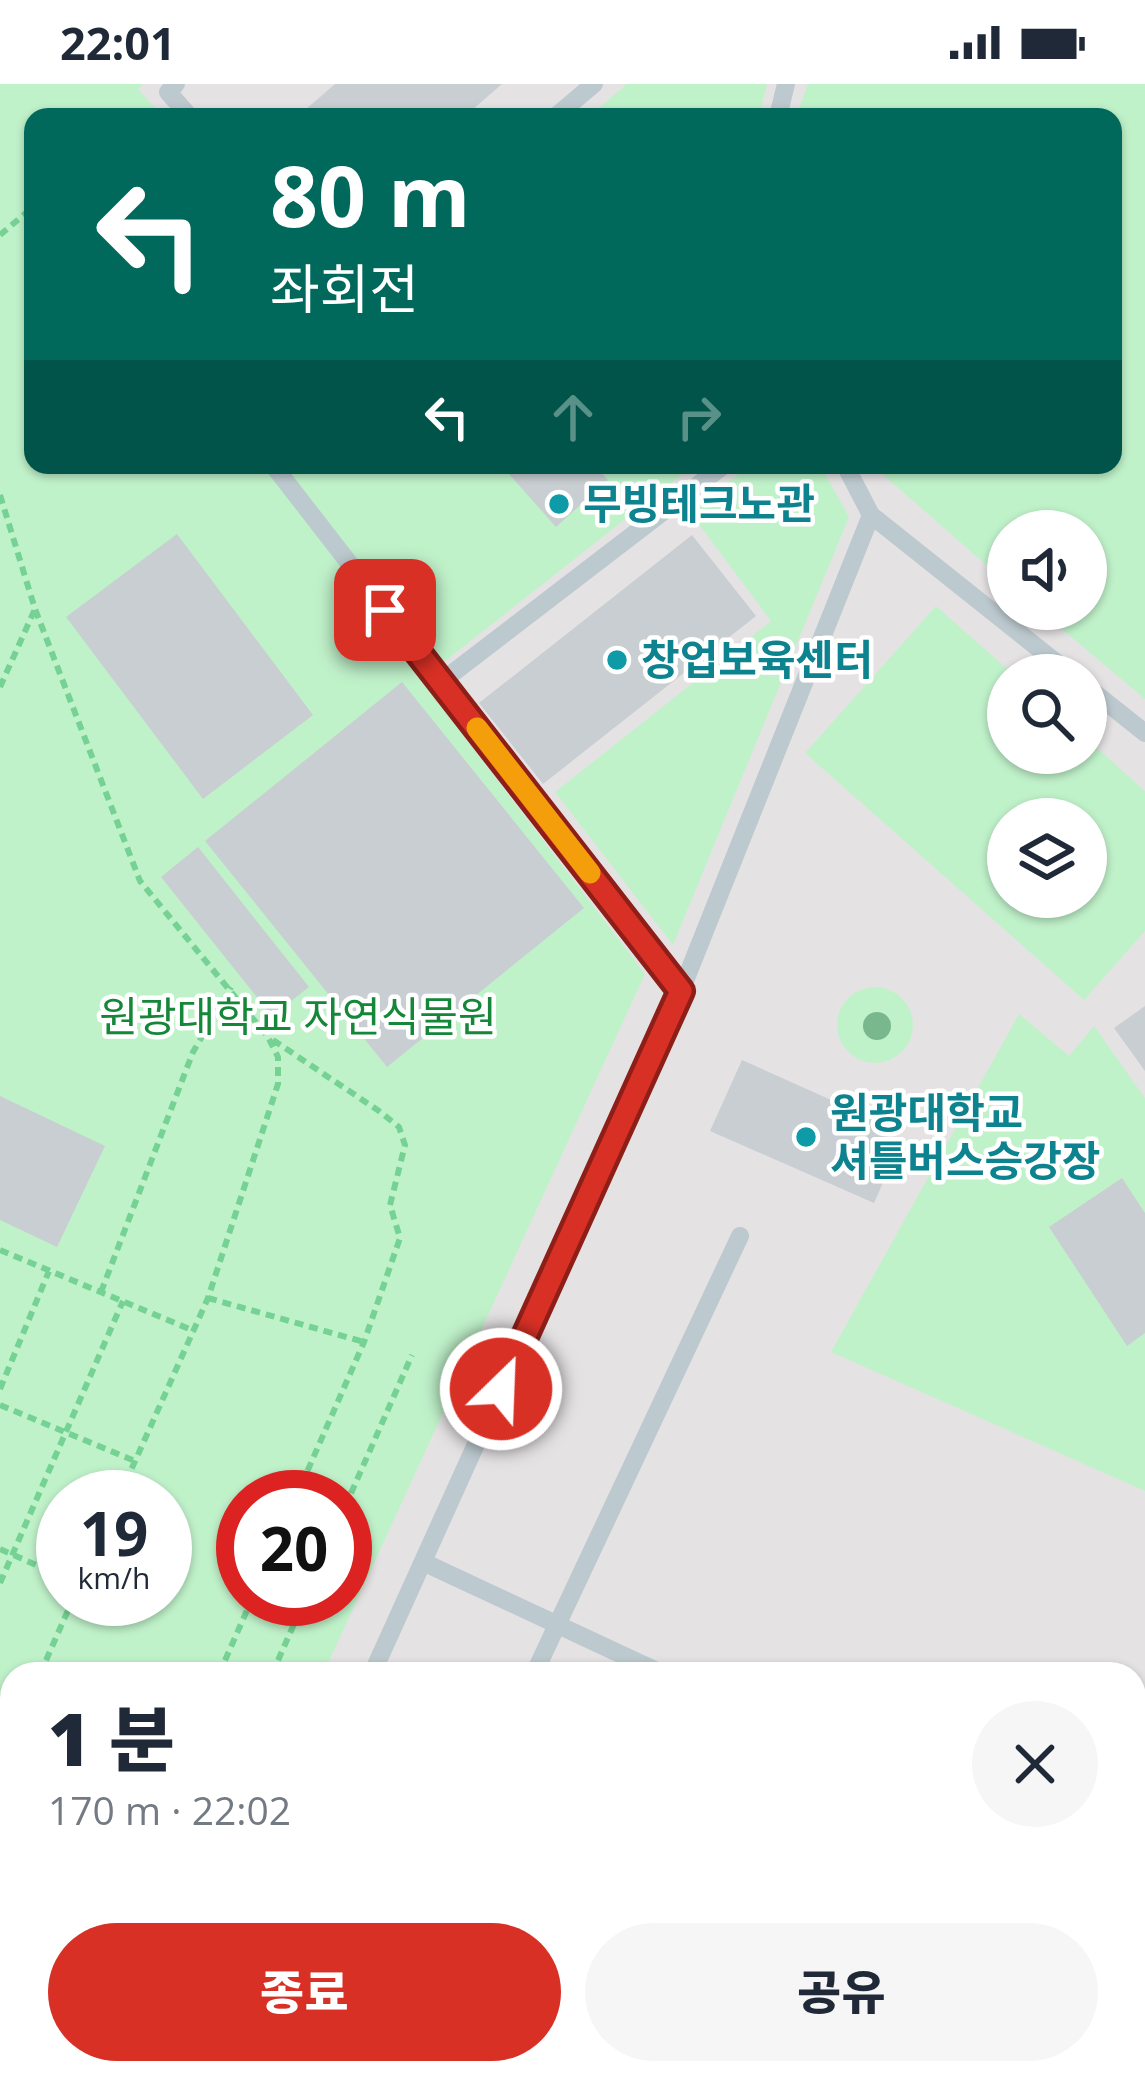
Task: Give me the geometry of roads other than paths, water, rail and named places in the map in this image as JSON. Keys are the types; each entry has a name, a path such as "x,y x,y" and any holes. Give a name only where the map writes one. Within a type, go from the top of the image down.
{"lane":[{"path":"176,84 168,92 182,108"},
{"path":"566,108 594,84"},
{"path":"280,474 681,991"},
{"path":"441,682 712,474"},
{"path":"849,474 871,515 1046,654"},
{"path":"377,1662 681,991 871,515"},
{"path":"1107,703 1145,733"},
{"path":"540,1662 740,1236"},
{"path":"423,1562 638,1662"}],"place":[{"name":"무빙테크노관","path":"559,504"},
{"name":"창업보육센터","path":"617,660"},
{"name":"원광대학교 셔틀버스승강장","path":"806,1137"}],"park label":[{"name":"원광대학교 자연식물원","path":"298,1017"}]}
